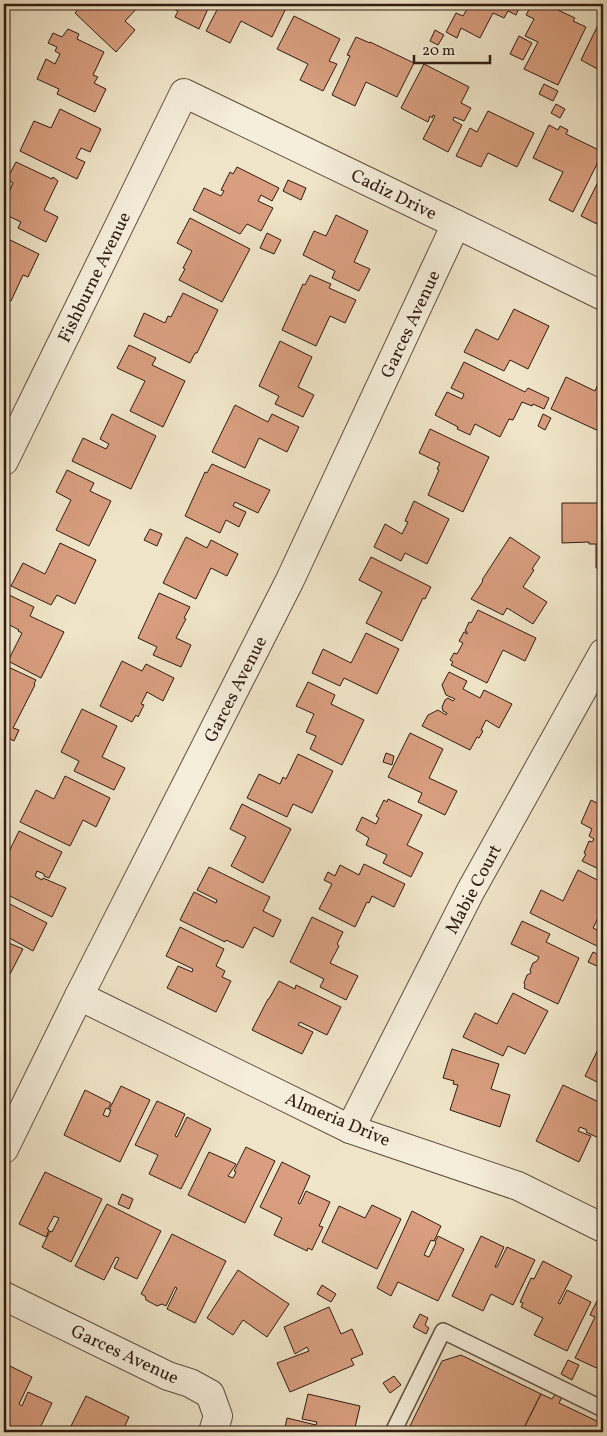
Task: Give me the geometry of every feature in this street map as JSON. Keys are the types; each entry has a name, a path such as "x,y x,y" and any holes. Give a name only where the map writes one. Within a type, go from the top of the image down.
{"street":[{"name":"Cadiz Drive","path":"184,93 603,296"},
{"name":"Fishburne Avenue","path":"4,461 184,93"},
{"name":"Garces Avenue","path":"4,1149 79,996 290,580 456,224"},
{"name":"Mabie Court","path":"350,1128 470,892 603,653"},
{"name":"Almeria Drive","path":"79,996 350,1128 518,1186 603,1228"},
{"name":"Garces Avenue","path":"4,1296 168,1376 210,1394 218,1416 213,1432"}],"lane":[{"path":"393,1432 444,1331 603,1409"}],"building":[{"path":"83,4 141,4 125,21 135,30 116,52 75,13"},
{"path":"162,4 210,4 199,29 175,17 178,11"},
{"path":"220,4 288,4 272,37 241,21 230,43 206,31"},
{"path":"470,4 521,4 516,15 508,11 504,18 493,13 480,38 461,28 457,38 446,32 456,13 463,16"},
{"path":"532,4 561,4 558,10 575,18 573,21 586,27 558,85 524,69 538,42 525,36 534,19 526,15"},
{"path":"294,16 340,39 329,61 337,64 323,91 300,80 308,64 277,49"},
{"path":"598,25 603,28 603,72 581,60"},
{"path":"68,29 79,34 77,39 104,52 93,75 98,77 94,83 106,89 95,112 57,94 59,89 37,79 46,59 55,64 60,54 55,51 57,47 48,43 53,33 62,37"},
{"path":"435,30 444,35 438,45 430,41"},
{"path":"519,36 532,43 523,60 510,54"},
{"path":"356,37 414,63 397,97 366,82 355,106 332,95 350,56 347,55"},
{"path":"424,64 469,87 461,103 471,108 464,121 454,117 453,120 462,125 448,152 423,139 435,116 433,115 432,118 430,116 428,122 401,108"},
{"path":"544,84 558,91 553,101 539,94"},
{"path":"556,104 565,109 560,118 551,113"},
{"path":"60,109 101,129 90,152 81,148 76,158 85,162 77,179 20,151 34,121 51,128"},
{"path":"488,111 534,133 517,167 488,153 481,167 456,156 470,128 477,132"},
{"path":"549,125 558,130 560,126 568,130 566,134 603,152 573,212 549,200 563,172 533,158"},
{"path":"16,162 52,179 53,177 58,181 44,210 58,217 46,242 18,228 21,222 4,214 4,197 7,191 9,192 13,183 7,179"},
{"path":"237,167 279,188 272,201 261,195 258,201 273,208 261,231 247,224 240,234 193,210 204,188 221,196 224,191 221,190 230,172 233,174"},
{"path":"603,172 603,227 581,216"},
{"path":"288,180 306,188 301,200 283,191"},
{"path":"336,215 368,231 354,262 370,269 359,291 332,278 335,271 303,255 314,231 326,236"},
{"path":"190,218 250,249 222,302 179,280 192,251 177,243"},
{"path":"267,233 281,240 274,254 260,248"},
{"path":"4,237 39,254 28,277 23,275 11,301 4,298"},
{"path":"310,275 331,284 329,288 356,300 345,323 330,316 316,346 282,330 303,284 305,285"},
{"path":"183,293 218,310 197,353 195,353 190,363 134,336 144,313 165,323 168,316 171,317"},
{"path":"514,309 549,326 528,369 510,360 504,371 464,352 476,329 498,340"},
{"path":"280,341 312,357 298,387 314,395 303,417 275,404 279,396 259,386"},
{"path":"129,345 156,358 152,365 185,381 163,427 130,411 145,381 117,368"},
{"path":"464,362 525,392 528,388 549,398 544,409 522,402 513,420 509,419 500,437 475,424 470,435 457,429 458,427 435,415 447,392 462,399 464,394 451,388"},
{"path":"603,373 603,433 551,409 566,377 595,391"},
{"path":"235,405 268,422 272,414 299,427 287,452 259,438 245,468 212,452"},
{"path":"112,414 156,436 131,489 72,461 83,438 106,449 109,444 100,439"},
{"path":"543,414 551,418 545,430 538,426"},
{"path":"430,429 489,457 463,512 428,495 439,470 437,469 440,463 419,453"},
{"path":"212,464 270,490 258,513 235,502 233,506 246,512 239,527 226,520 220,533 185,516 205,472 207,473"},
{"path":"67,470 94,483 90,491 111,501 89,546 56,530 71,500 56,492"},
{"path":"414,501 449,519 427,564 405,553 401,561 374,547 385,524 402,534 408,522 405,521"},
{"path":"562,503 603,503 603,568 596,568 596,544 589,544 589,542 562,543"},
{"path":"150,529 162,534 157,546 144,540"},
{"path":"186,537 207,548 211,540 238,554 227,576 211,568 196,599 163,583"},
{"path":"510,537 540,557 523,587 547,602 533,624 507,608 503,615 471,599"},
{"path":"60,543 96,560 75,604 57,595 51,605 11,586 23,563 45,574"},
{"path":"371,557 431,587 425,599 423,598 402,641 366,623 382,592 359,580"},
{"path":"159,593 190,607 176,638 191,645 181,667 153,655 157,647 138,638"},
{"path":"7,594 34,607 30,616 64,632 41,678 8,661 22,633 4,622 4,600"},
{"path":"478,610 536,638 525,661 503,650 487,683 451,665 453,662 450,660 454,653 457,654 463,643 459,641 464,632 467,634 465,631 469,622 471,623"},
{"path":"366,633 399,649 377,694 344,678 340,686 312,673 323,649 351,663"},
{"path":"122,661 142,671 146,664 174,678 163,701 147,692 141,704 144,705 138,717 136,715 132,722 100,706"},
{"path":"4,665 36,680 13,728 19,730 14,741 4,736"},
{"path":"449,672 467,681 463,689 480,698 484,690 512,704 499,728 486,720 481,730 483,731 479,738 477,737 470,750 422,726 428,715 438,710 446,715 447,713 443,711 442,707 445,700 448,698 453,701 455,699 446,695 442,685"},
{"path":"308,682 335,695 331,704 364,720 342,765 310,749 316,736 306,732 314,714 296,706"},
{"path":"82,709 117,726 102,757 125,768 114,790 74,771 79,761 61,752"},
{"path":"410,733 443,749 429,778 457,791 445,815 418,802 422,793 388,777"},
{"path":"386,753 394,756 392,765 383,762"},
{"path":"298,754 333,771 312,813 293,804 287,817 247,798 259,774 280,784 283,777 286,779"},
{"path":"65,776 110,798 96,827 83,820 70,846 20,822 36,790 54,799"},
{"path":"388,799 422,815 407,845 423,853 411,877 383,863 387,855 366,845 369,838 356,830 362,817 376,824 379,818 376,816 384,800 387,802"},
{"path":"591,800 603,806 603,871 582,861 589,841 592,842 594,839 589,836 592,829 581,823"},
{"path":"242,804 291,829 263,883 231,866 246,837 230,829"},
{"path":"19,831 62,852 49,878 37,871 35,876 66,888 52,917 4,893 4,862"},
{"path":"364,864 405,884 394,907 372,896 355,927 319,909 332,884 324,880 328,872 335,876 340,865 359,875"},
{"path":"209,867 270,897 263,911 281,920 273,937 254,927 243,948 226,940 225,942 180,920 194,892 216,903 217,900 197,890"},
{"path":"578,870 603,883 603,908 593,928 603,933 603,949 530,913 541,890 563,901"},
{"path":"4,901 47,923 33,951 4,935"},
{"path":"312,917 343,932 337,944 339,946 330,963 358,976 346,1000 320,987 324,979 290,962"},
{"path":"522,921 550,934 546,942 579,958 558,1004 524,988 527,975 531,973 530,970 533,963 539,957 511,944"},
{"path":"180,927 224,949 216,966 225,971 222,977 231,981 216,1012 167,988 178,966 192,972 193,969 166,956"},
{"path":"4,941 23,949 10,974 4,971"},
{"path":"593,952 603,957 599,967 588,962"},
{"path":"279,981 295,989 296,985 341,1007 327,1035 300,1022 298,1025 313,1032 302,1054 252,1030"},
{"path":"513,993 548,1011 525,1054 508,1046 503,1056 463,1037 475,1013 497,1024"},
{"path":"603,1039 603,1085 585,1076"},
{"path":"452,1049 499,1064 491,1089 510,1095 500,1127 450,1110 458,1085 453,1084 454,1081 443,1078"},
{"path":"563,1085 603,1104 603,1140 580,1127 578,1131 591,1136 579,1162 536,1141"},
{"path":"121,1086 150,1100 120,1162 64,1135 85,1090 111,1103 103,1115 108,1117 111,1110 109,1110"},
{"path":"157,1101 185,1114 175,1136 177,1137 187,1117 211,1129 181,1189 149,1174 158,1155 135,1145"},
{"path":"246,1147 275,1161 245,1223 188,1195 209,1152 236,1164 228,1176 233,1178 236,1172 234,1171"},
{"path":"282,1162 310,1176 298,1203 300,1204 306,1191 330,1202 319,1226 323,1227 312,1250 308,1248 307,1251 274,1235 282,1218 260,1207"},
{"path":"45,1172 102,1199 71,1262 42,1247 59,1218 54,1216 47,1229 49,1230 46,1237 19,1224"},
{"path":"122,1194 133,1199 129,1209 118,1204"},
{"path":"107,1204 161,1231 137,1279 114,1268 119,1258 116,1257 104,1280 75,1266"},
{"path":"372,1205 401,1219 377,1269 322,1242 339,1206 365,1218"},
{"path":"412,1211 441,1226 434,1241 431,1240 424,1255 429,1257 438,1236 464,1249 438,1301 398,1282 391,1296 377,1288"},
{"path":"172,1234 226,1261 195,1323 167,1309 177,1288 175,1287 166,1306 162,1304 157,1306 146,1300 145,1296 141,1294"},
{"path":"481,1236 504,1247 495,1267 497,1267 507,1247 535,1260 513,1305 491,1294 483,1311 452,1296"},
{"path":"543,1261 572,1276 558,1303 560,1304 567,1290 591,1302 567,1351 534,1335 543,1318 521,1307 523,1303 520,1302 531,1278 534,1279"},
{"path":"238,1270 289,1304 267,1337 243,1320 233,1335 207,1318"},
{"path":"322,1285 336,1294 331,1302 317,1294"},
{"path":"599,1297 603,1299 603,1371 575,1358 595,1317 590,1315"},
{"path":"329,1307 341,1334 352,1329 363,1354 351,1359 354,1365 290,1392 277,1363 309,1351 307,1347 295,1354 284,1327"},
{"path":"420,1314 428,1318 425,1325 429,1328 426,1334 413,1327"},
{"path":"461,1355 541,1394 522,1432 407,1432 442,1361"},
{"path":"568,1360 579,1365 572,1380 561,1374"},
{"path":"4,1363 32,1377 19,1404 22,1406 28,1392 52,1403 38,1432 4,1432"},
{"path":"394,1376 401,1385 390,1393 383,1383"},
{"path":"308,1394 360,1406 354,1432 284,1432 287,1418 316,1425 317,1422 302,1419"},
{"path":"541,1394 552,1399 555,1394 562,1397 559,1403 603,1424 603,1432 522,1432"},
{"path":"86,1396 129,1417 122,1432 68,1432"}]}
